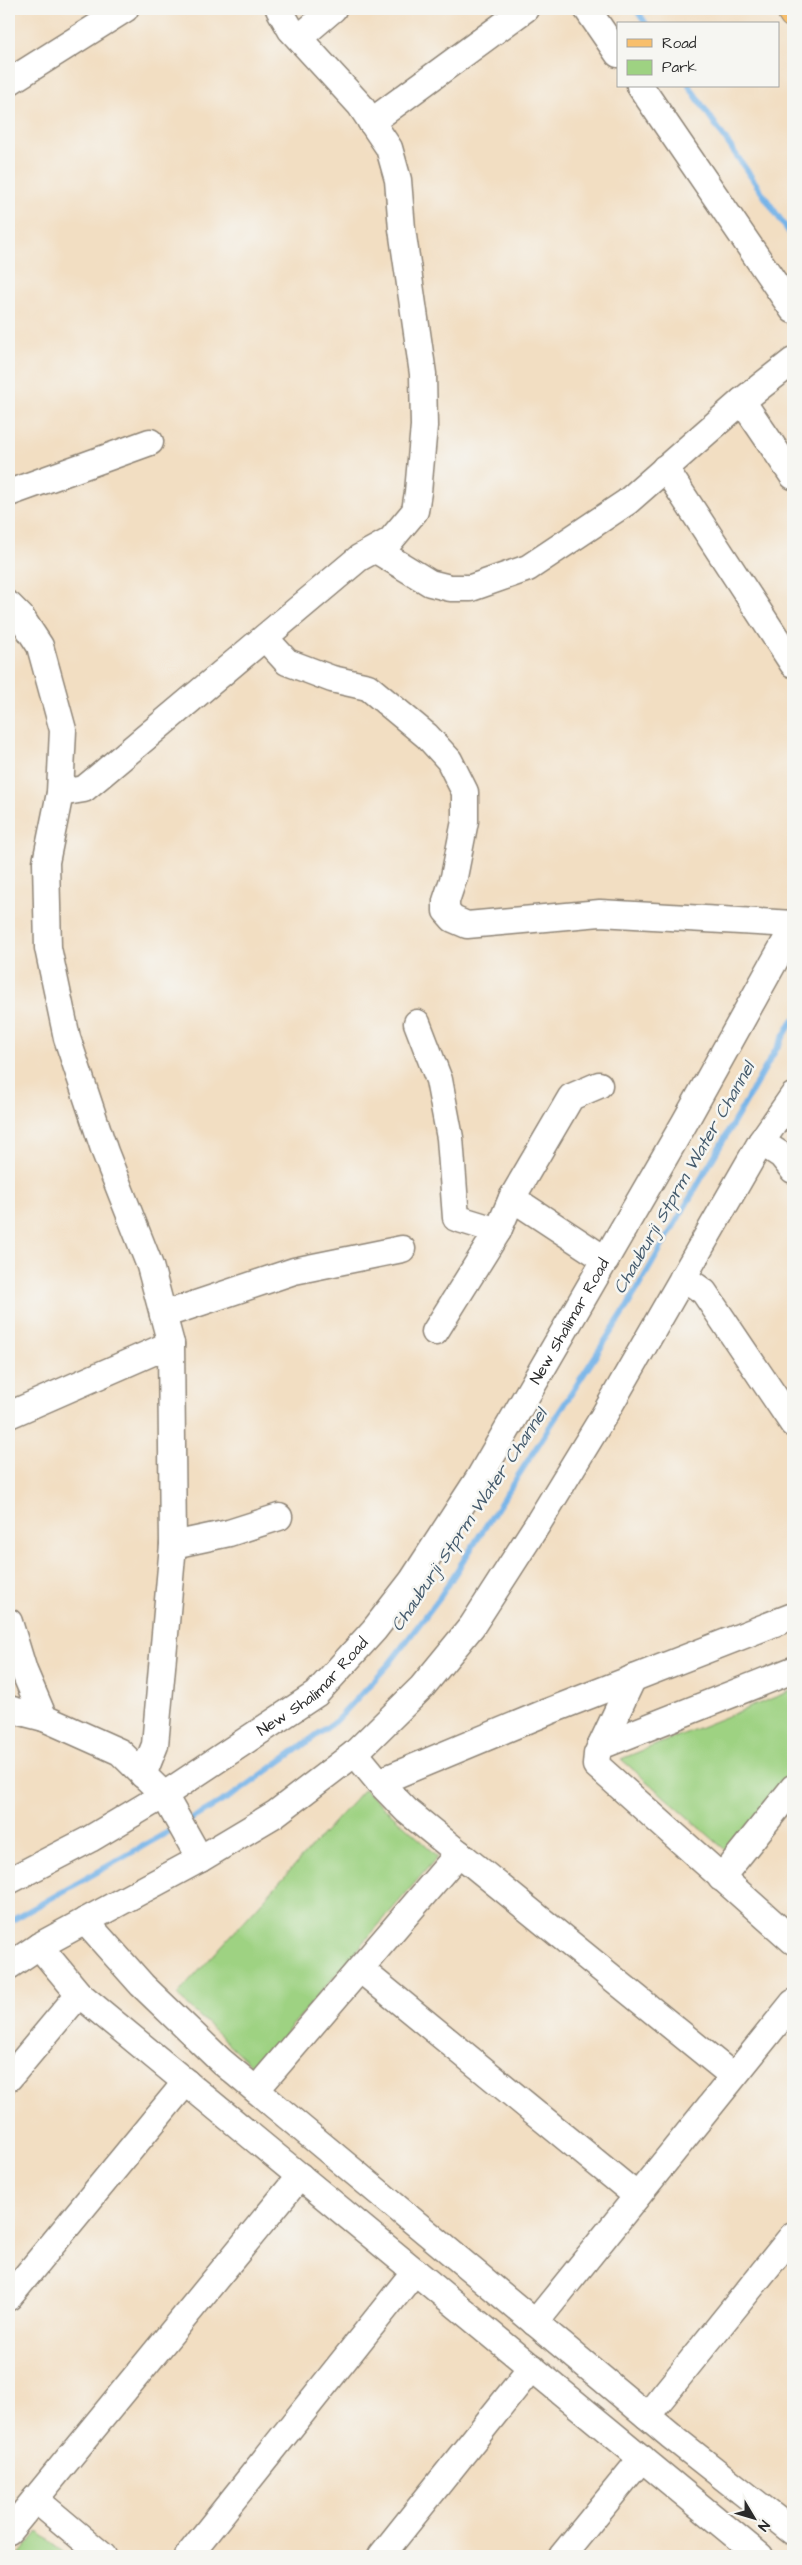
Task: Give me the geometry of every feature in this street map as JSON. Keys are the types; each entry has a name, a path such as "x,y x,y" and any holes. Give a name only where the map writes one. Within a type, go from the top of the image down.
{"main road":[{"path":"790,9 793,14"}],"street":[{"path":"9,82 125,9"},
{"path":"60,793 84,788 359,558 390,541 416,511 424,426 423,374 402,229 398,180 389,148 360,105 299,38 279,9"},
{"path":"299,38 333,9"},
{"path":"371,122 525,9"},
{"path":"587,9 617,53"},
{"path":"641,88 793,310"},
{"path":"376,550 430,584 450,588 470,588 528,568 627,502 742,401 793,361"},
{"path":"742,401 793,476"},
{"path":"9,493 150,442"},
{"path":"666,468 793,664"},
{"path":"9,605 21,617 40,646 63,730 60,793 46,862 48,948 67,1038 105,1152 150,1266 171,1344 173,1546 155,1745 144,1775"},
{"path":"265,638 287,662 332,678 368,687 427,736 449,760 465,792 465,821 454,877 446,901 446,911 453,919 466,925 600,913 793,926"},
{"name":"New Shalimar Road","path":"9,1881 166,1799 316,1694 374,1630 412,1580 479,1478 606,1260 793,926"},
{"path":"417,1023 439,1080 450,1138 456,1218 498,1231"},
{"path":"435,1332 498,1231 512,1198 571,1097 599,1085"},
{"path":"9,1966 196,1851 276,1814 355,1754 422,1686 472,1626 603,1417 761,1142 793,1096"},
{"path":"761,1142 781,1155 793,1170"},
{"path":"512,1198 606,1260"},
{"path":"163,1315 294,1272 402,1249"},
{"path":"683,1277 704,1292 793,1424"},
{"path":"9,1415 171,1344"},
{"path":"173,1546 230,1533 279,1517"},
{"path":"379,1782 633,1678 793,1616"},
{"path":"9,1622 24,1671 44,1718"},
{"path":"600,1746 793,1670"},
{"path":"633,1678 600,1746 596,1765 720,1878 793,1941"},
{"path":"9,1709 44,1718 120,1752 166,1799 196,1851"},
{"path":"355,1754 407,1810 733,2076"},
{"path":"720,1878 793,1788"},
{"path":"256,2090 459,1853"},
{"path":"39,1946 79,1994 761,2556 791,2527 647,2416 221,2060 142,1985 85,1921"},
{"path":"360,1970 637,2196"},
{"path":"9,2078 79,1994"},
{"path":"535,2323 793,2003"},
{"path":"9,2297 186,2082"},
{"path":"9,2531 300,2176"},
{"path":"647,2416 793,2235"},
{"path":"188,2556 415,2271"},
{"path":"381,2556 532,2367"},
{"path":"562,2556 642,2458"},
{"path":"35,2499 103,2556"}],"green space":[{"path":"793,1690 793,1778 730,1854 621,1759"},
{"path":"364,1789 438,1856 255,2069 177,1995"},
{"path":"38,2532 69,2556 18,2556"}],"waterway":[{"name":"Chauburji Stprm Water Channel","path":"636,9 645,22"},
{"name":"Chauburji Stprm Water Channel","path":"690,88 793,238"},
{"name":"Chauburji Stprm Water Channel","path":"186,1822 238,1792 336,1721 389,1664 440,1597 625,1310 793,1020"},
{"name":"Chauburji Stprm Water Channel","path":"9,1922 175,1828"}]}
